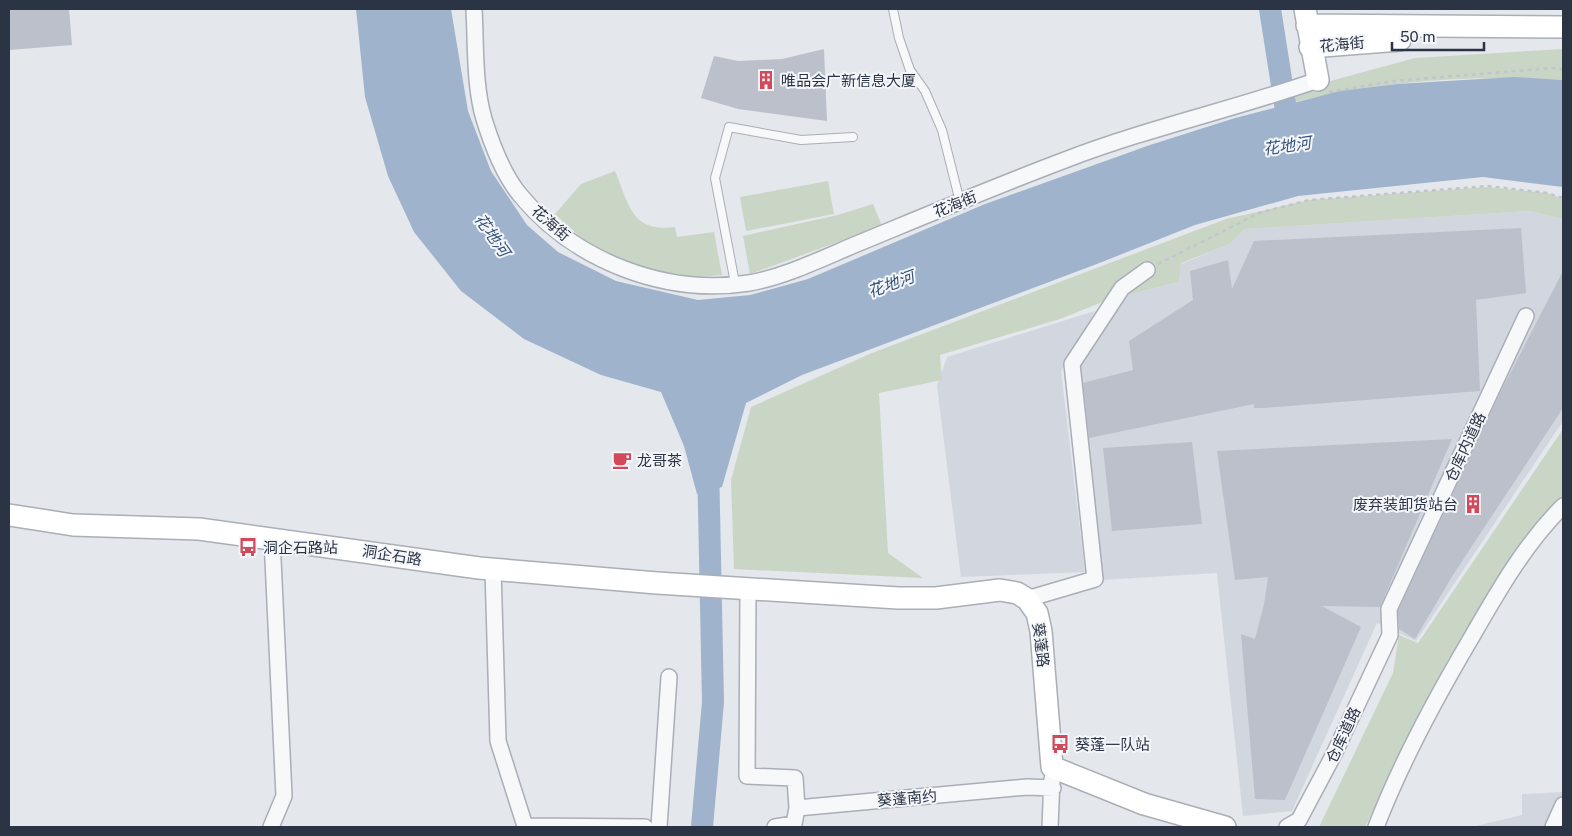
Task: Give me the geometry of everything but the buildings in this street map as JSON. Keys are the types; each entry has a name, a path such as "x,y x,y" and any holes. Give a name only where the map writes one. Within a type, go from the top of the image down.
{"street":[{"name":"花海街","path":"474,9 478,81 484,117 498,157 519,194 549,226 590,254 635,273 688,285 749,283 799,267 1116,142 1221,108 1322,86 1315,27"},
{"name":"花海街","path":"1315,27 1563,28"},
{"name":"花海街","path":"1315,27 1418,39 1563,38"},
{"path":"775,827 794,824 797,808 796,778 747,776 745,589 898,598 936,598 1000,590 1017,593 1028,599 1095,579 1072,364 1122,288 1147,270"},
{"name":"仓库内道路","path":"1390,634 1390,609 1526,316"},
{"path":"1376,827 1426,717 1501,586 1545,525 1563,506"},
{"name":"洞企石路","path":"9,515 73,525 199,529 494,569 745,589"},
{"path":"271,827 284,796 272,538"},
{"path":"494,569 498,742 525,826 645,827"},
{"name":"葵蓬路","path":"1028,599 1037,613 1041,630 1052,767"},
{"name":"仓库道路","path":"1287,827 1299,820 1327,769 1390,634"},
{"path":"659,827 669,677"},
{"path":"1050,827 1053,788 1052,767 1135,801 1225,827"},
{"name":"葵蓬南约","path":"797,808 1027,788 1053,788"},
{"path":"1553,827 1563,805"}],"lane":[{"path":"893,9 899,38 910,70 925,91 942,130 960,202"},
{"path":"735,283 715,178 728,127 801,140 853,137"}],"path":[{"path":"1322,86 1563,69"},
{"path":"1147,270 1258,213 1309,200 1488,186 1547,193 1563,198"}],"shaded area":[{"path":"1529,211 1563,219 1563,421 1416,641 1377,623 1292,811 1243,816 1217,573 1102,580 1072,364 1127,295 1179,282 1181,264 1230,244 1245,229"},
{"path":"1095,311 1061,371 1085,572 961,577 937,386 947,357"},
{"path":"1563,792 1563,798 1550,827 1472,827 1522,815 1522,794"}],"green space":[{"path":"1563,49 1563,80 1495,78 1426,81 1358,89 1291,103 1286,93 1415,58"},
{"path":"615,171 629,205 640,221 660,228 675,227 677,237 714,232 722,275 688,278 641,267 612,256 581,238 555,214 581,184"},
{"path":"828,181 834,214 746,231 740,197"},
{"path":"1486,187 1547,193 1563,199 1563,219 1529,211 1245,229 1230,244 1181,263 1179,282 1127,295 1145,271 1100,303 1060,319 940,355 942,380 879,393 888,553 923,578 734,569 731,480 751,407 872,353 1226,219 1309,200"},
{"path":"873,204 882,226 750,274 743,236 838,215"},
{"path":"1563,429 1563,499 1533,529 1449,658 1365,827 1319,827 1393,673 1399,635 1418,643"}],"water":[{"name":"花地河","path":"356,9 451,9 468,111 491,171 527,225 558,252 616,281 698,300 750,295 808,279 985,204 1150,145 1235,118 1340,91 1397,84 1514,77 1563,80 1563,187 1483,177 1298,196 1195,225 802,375 746,403 722,487 697,494 684,446 661,392 601,375 524,339 461,291 414,232 388,176 365,97"}],"waterway":[{"name":"花地河","path":"1270,9 1290,136"},
{"path":"702,827 713,702 708,461"}],"place":[{"name":"唯品会广新信息大厦","path":"766,80"},
{"name":"龙哥茶","path":"622,460"},
{"name":"废弃装卸货站台","path":"1473,504"},
{"name":"洞企石路站","path":"248,547"},
{"name":"葵蓬一队站","path":"1060,744"}]}
